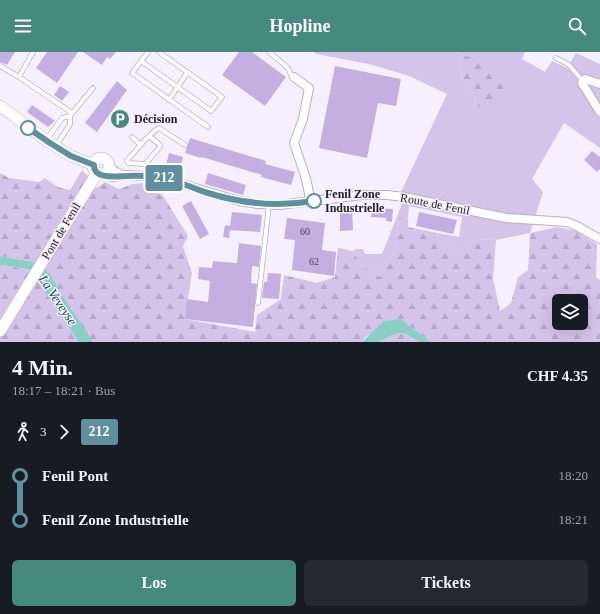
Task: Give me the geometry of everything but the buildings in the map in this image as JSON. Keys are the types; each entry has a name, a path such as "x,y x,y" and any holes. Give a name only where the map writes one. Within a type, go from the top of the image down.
{"street":[{"path":"294,77 309,88 303,119 294,143 305,174 310,194 310,202"},
{"path":"600,84 585,79 582,83 600,112"},
{"name":"Route de Fenil","path":"0,106 71,156 100,169 113,177 159,177 239,201 269,204 310,202 376,194 398,196 506,218 567,222 578,226 600,239"},
{"name":"Pont de Fenil","path":"0,331 100,169"}],"lane":[{"path":"19,77 34,52"},
{"path":"148,52 132,73 208,127"},
{"path":"141,61 211,111 222,97 159,52"},
{"path":"268,52 288,68 291,75 294,77"},
{"path":"556,58 568,64 584,81"},
{"path":"0,66 19,77 71,114"},
{"path":"169,100 187,73"},
{"path":"51,143 62,118 71,114 92,88"},
{"path":"51,143 70,124 71,114"},
{"path":"149,136 160,145 160,147 145,164 128,163 127,160 149,136 159,128 185,145"},
{"path":"132,137 141,145"},
{"path":"258,303 269,204"}],"green space":[{"path":"314,52 525,52 522,59 545,72 552,61 567,68 576,53 600,64 600,148 564,123 532,179 543,192 530,233 496,240 479,239 457,251 439,241 437,233 459,237 462,217 409,206 408,219 399,218 396,249 380,277 360,264 353,251 356,249 363,249 365,254 382,254 402,204 400,194 447,94 409,76 369,64 316,54","holes":["462,55 489,65 479,107 462,76 458,59"]},
{"path":"462,55 484,61 494,67 503,76 509,87 510,93 500,102 492,106 483,108 479,107 462,76 458,59"},
{"path":"82,170 88,176 84,187 93,190 105,182 119,189 133,184 143,183 144,191 162,194 188,236 183,247 192,273 185,319 255,332 257,315 281,299 284,275 317,283 335,277 338,248 353,251 360,264 380,277 396,249 399,218 408,219 408,227 437,233 439,241 457,251 479,239 496,240 493,279 500,311 511,303 518,277 528,270 530,233 557,227 576,231 597,244 596,278 600,280 600,342 431,342 401,319 365,337 362,342 0,342 0,265 22,268 39,274 44,280 48,291 60,296 30,261 0,256 0,173 9,178 39,182 45,178 58,187 70,190"},
{"path":"404,333 419,342 378,342 395,334"}],"shaded area":[{"path":"0,256 30,261 47,271 56,285 60,296 56,299 50,293 47,289 44,278 40,274 23,268 0,265"},
{"path":"401,319 431,342 419,342 404,333 395,334 378,342 362,342 384,321"}],"waterway":[{"name":"La Veveyse","path":"48,285 86,342"}],"bus line":[{"name":"212","path":"28,128 71,156 94,165 94,169 98,174 113,177 159,177 218,196 258,204 279,205 314,201"}],"place":[{"name":"Décision","path":"120,119"},
{"name":"Fenil Zone Industrielle","path":"314,201"}]}
